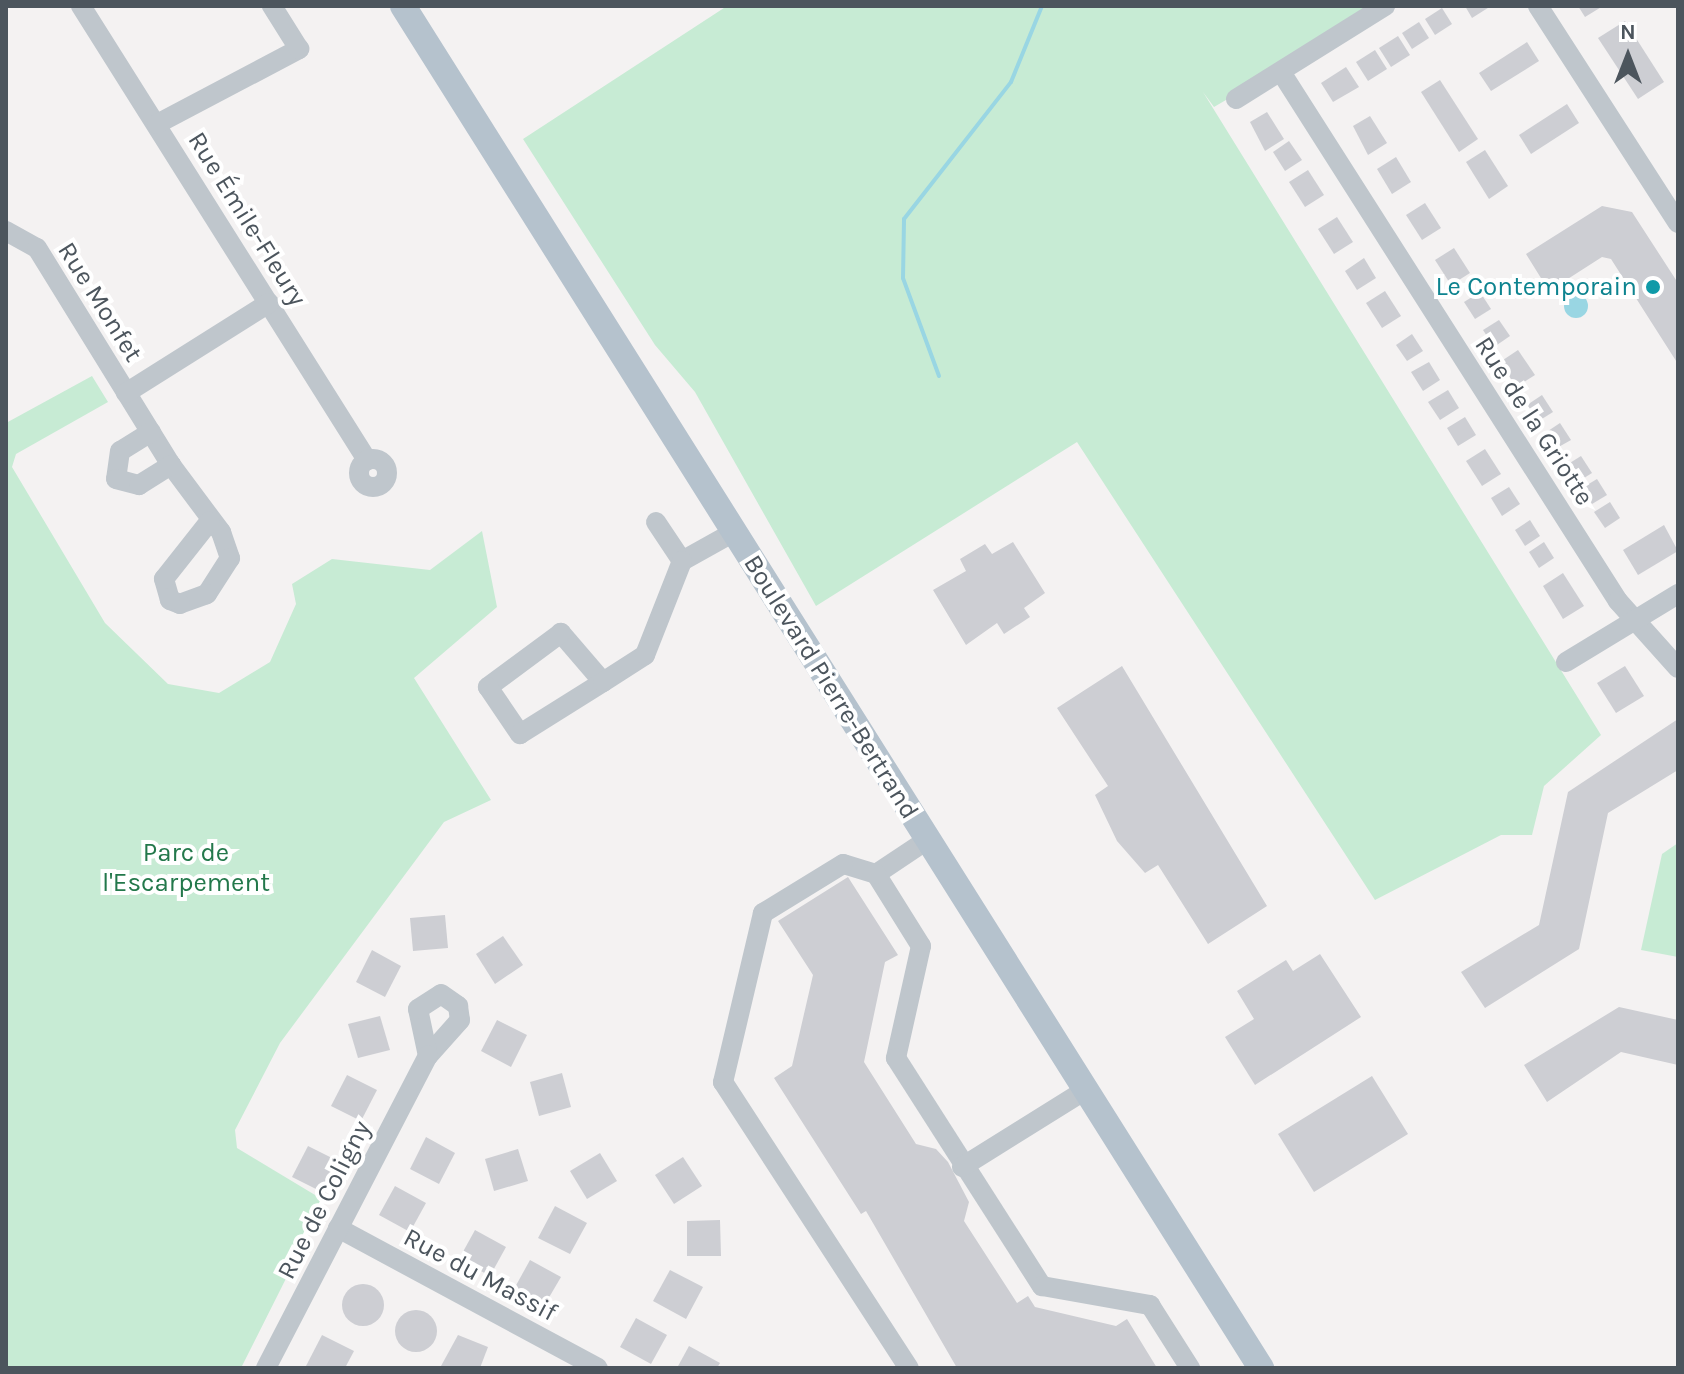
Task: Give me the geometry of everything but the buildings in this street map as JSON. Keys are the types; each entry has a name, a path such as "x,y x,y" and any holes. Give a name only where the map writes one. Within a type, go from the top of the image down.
{"main road":[{"name":"Boulevard Pierre-Bertrand","path":"403,6 1256,1366"}],"street":[{"name":"Rue Émile-Fleury","path":"81,6 367,460"},
{"path":"157,124 299,49 272,6"},
{"path":"1236,99 1385,6"},
{"path":"1538,6 1678,223"},
{"name":"Rue de la Griotte","path":"1281,72 1634,619 1678,668"},
{"name":"Rue Monfet","path":"6,231 37,248 126,393 269,303"},
{"path":"126,393 209,522"},
{"path":"151,432 120,451 116,479 139,485 171,465"},
{"path":"656,522 682,561"},
{"path":"603,682 561,633 488,687 520,734 603,682 645,655 682,561 734,532"},
{"path":"1566,662 1678,594"},
{"path":"876,874 927,840"},
{"path":"909,1368 723,1082 763,913 843,864 876,874 921,946 896,1058 962,1167 1042,1286 1150,1305 1190,1368"},
{"name":"Rue de Coligny","path":"266,1368 428,1056"},
{"path":"962,1167 1085,1090"},
{"name":"Rue du Massif","path":"338,1228 598,1368"}],"green space":[{"path":"727,6 1386,6 1214,107 1203,92 1601,735 1544,786 1532,835 1501,835 1375,900 1077,442 816,606 695,392 655,345 523,139"},
{"name":"Parc de l'Escarpement","path":"92,376 108,402 16,454 12,467 105,623 168,684 219,693 270,662 296,604 292,584 332,559 430,570 482,531 497,607 414,678 491,800 444,822 280,1043 235,1130 237,1148 325,1201 241,1368 6,1368 6,423"},
{"path":"1678,843 1678,957 1641,950 1662,854"}],"water":[{"path":"1576,294 1584,298 1588,306 1584,314 1576,318 1568,314 1564,306 1568,298"}],"waterway":[{"path":"939,376 903,278 904,219 1011,82 1042,6"}],"place":[{"name":"Le Contemporain","path":"1653,287"}]}
